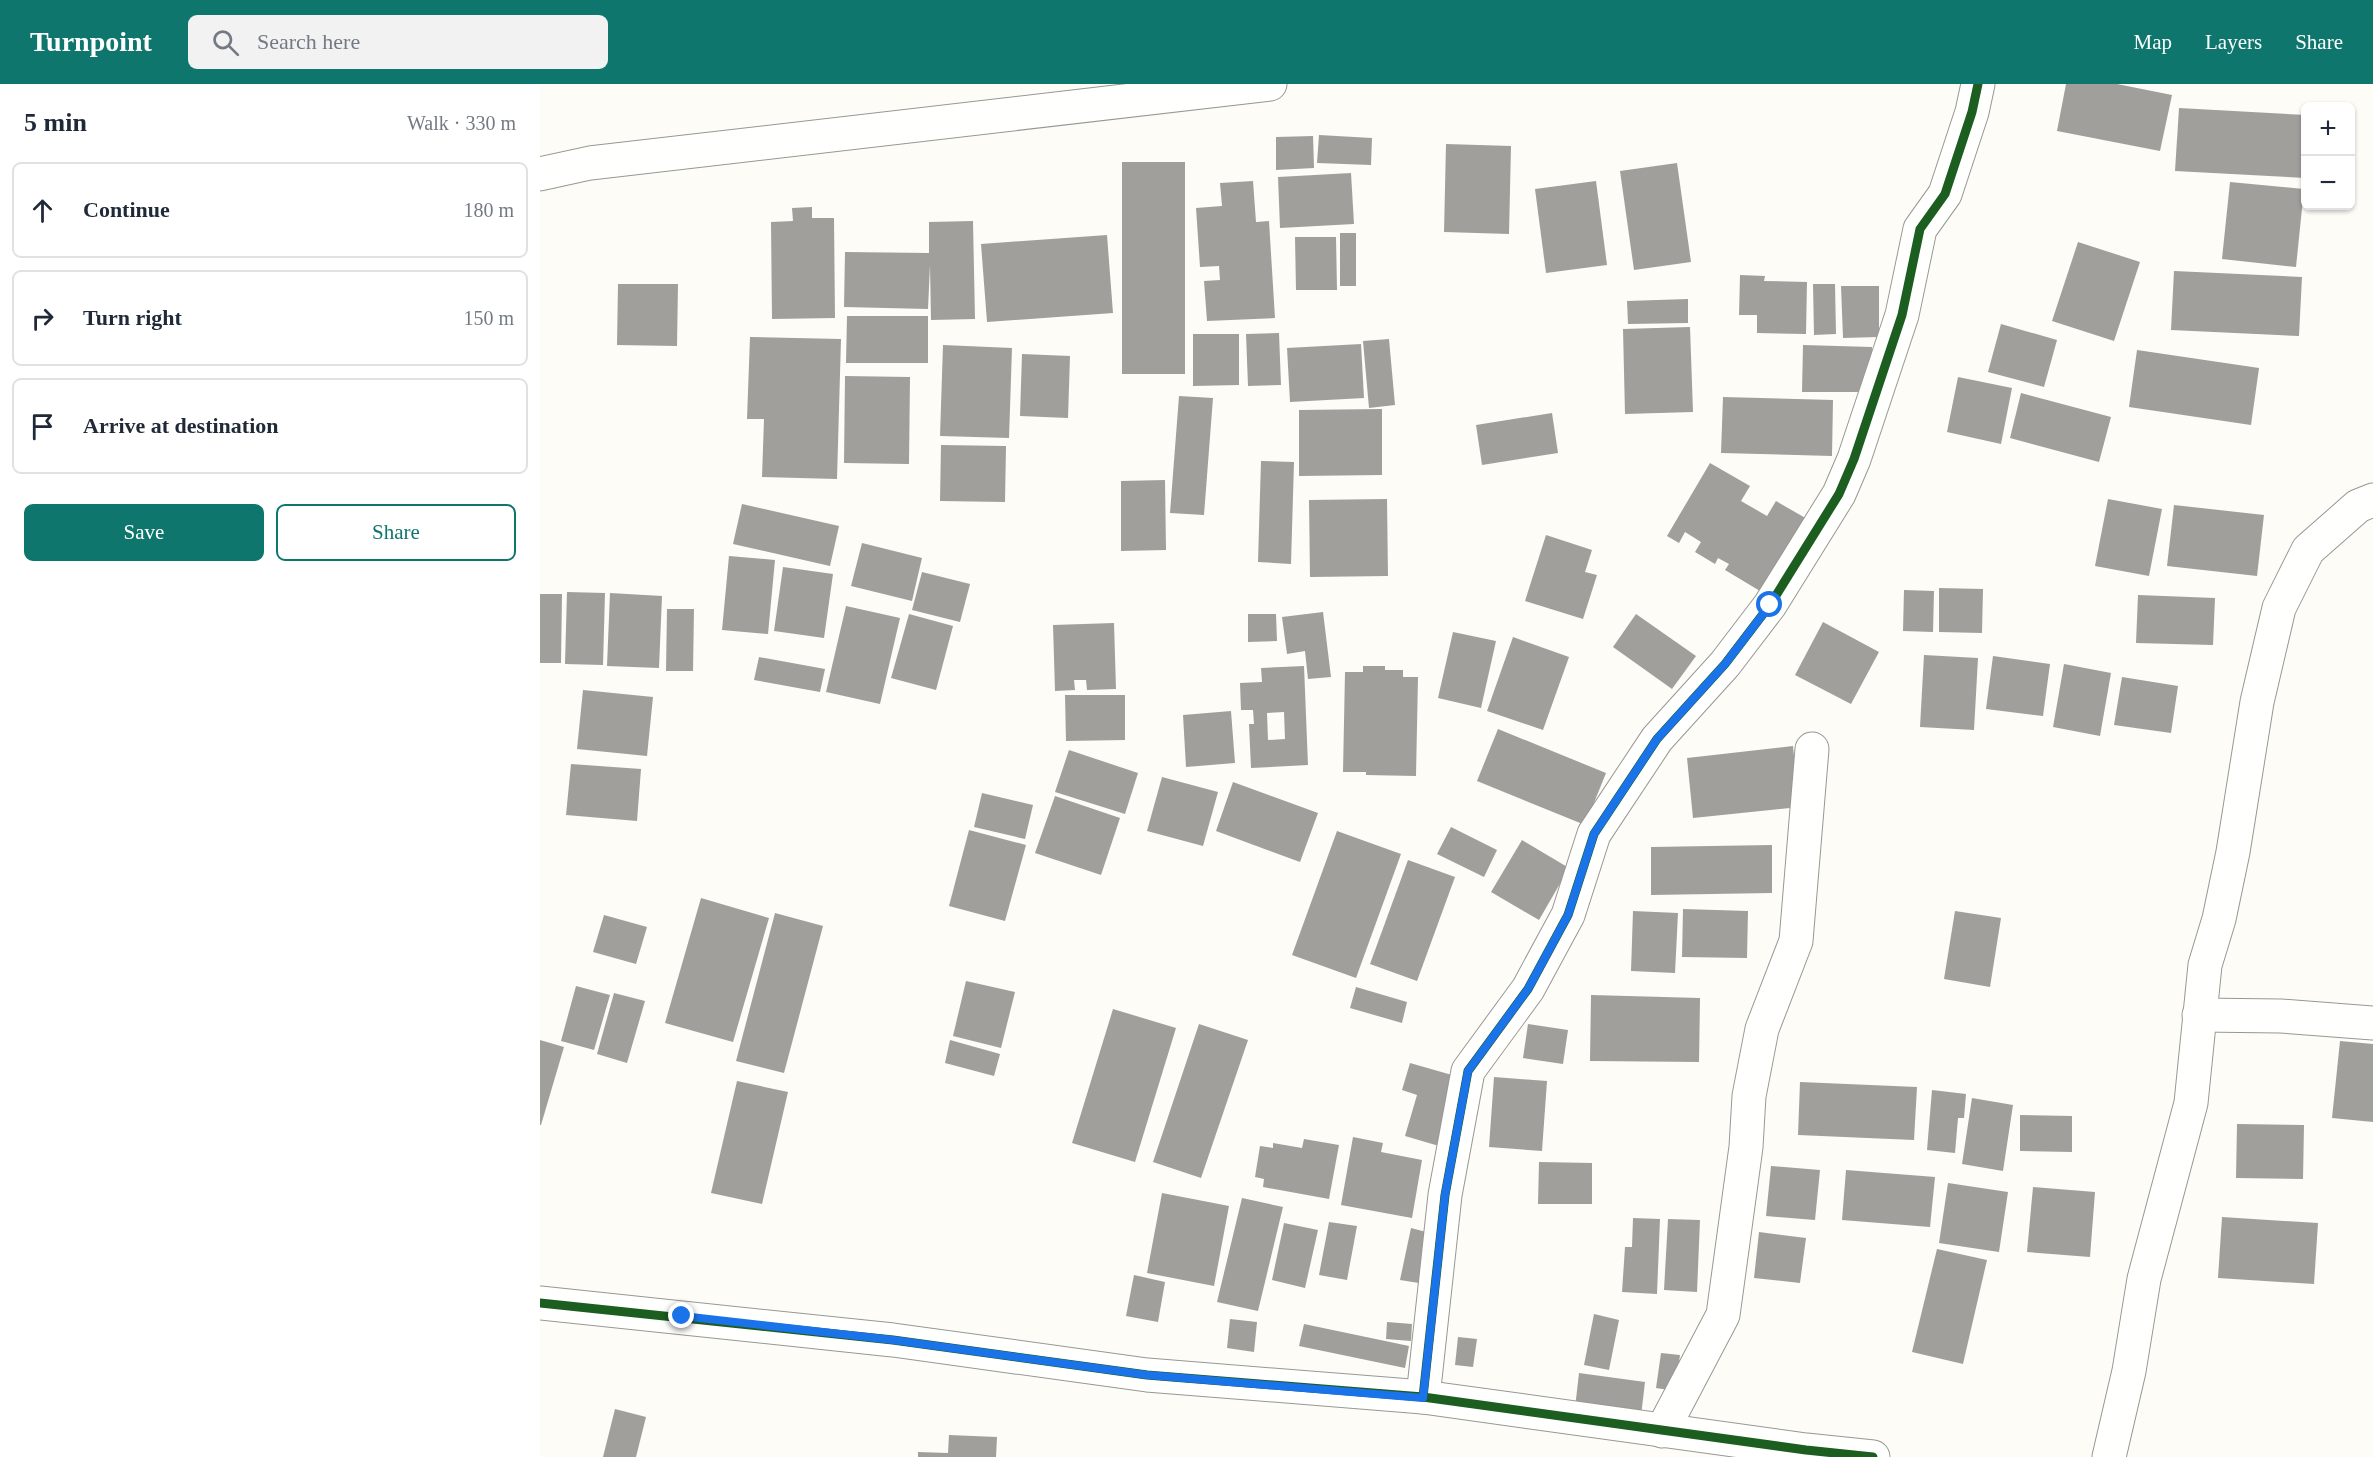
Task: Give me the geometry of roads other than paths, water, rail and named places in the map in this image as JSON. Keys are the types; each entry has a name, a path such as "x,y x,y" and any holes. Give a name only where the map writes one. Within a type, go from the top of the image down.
{"street":[{"path":"540,174 602,162 1270,84"},
{"path":"1423,1398 1445,1195 1468,1071 1528,989 1568,915 1594,834 1657,739 1725,664 1770,605 1839,494 1854,459 1902,315 1920,229 1945,194 1972,112 1978,84"},
{"path":"2109,1457 2145,1279 2191,1103 2205,964 2219,919 2233,852 2257,702 2279,608 2308,550 2358,506 2373,500"},
{"path":"1662,1431 1723,1315 1746,1147 1749,1096 1762,1029 1796,941 1812,749"},
{"path":"2199,1015 2281,1016 2373,1023"},
{"path":"540,1303 893,1340 1147,1375 1423,1398 1873,1457"}]}
